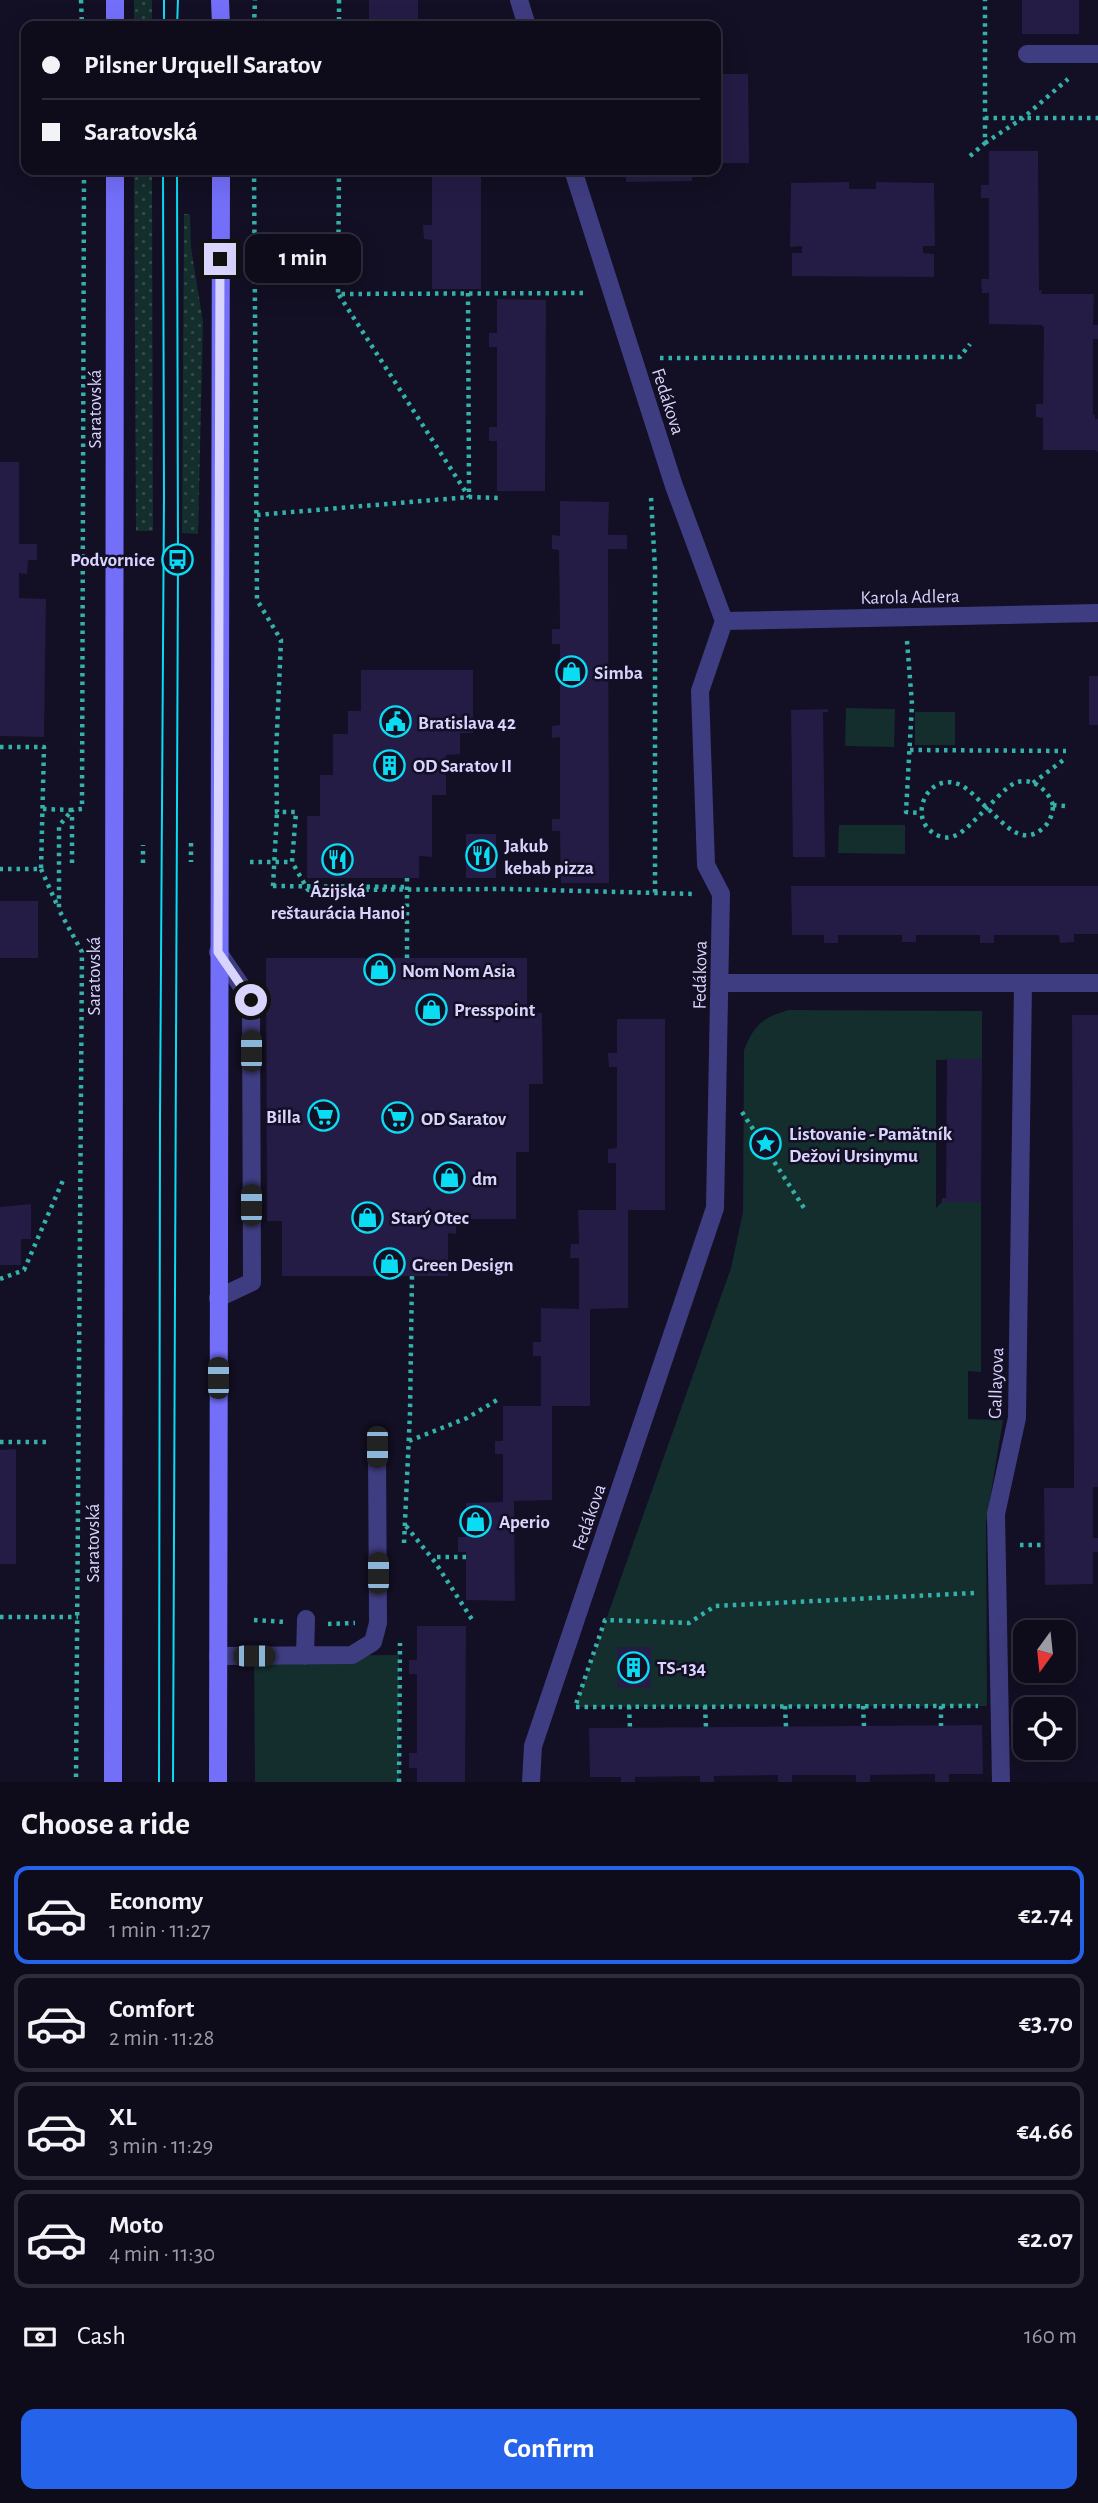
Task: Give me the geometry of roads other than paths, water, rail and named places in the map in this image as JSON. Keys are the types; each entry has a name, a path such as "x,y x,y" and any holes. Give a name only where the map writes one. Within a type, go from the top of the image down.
{"main road":[{"path":"115,0 115,21"},
{"path":"220,0 221,21"},
{"name":"Saratovská","path":"113,1782 115,175"},
{"path":"218,1782 221,175"}],"street":[{"path":"519,0 525,21"},
{"path":"1027,54 1098,54"},
{"name":"Fedákova","path":"531,1782 533,1746 715,1208 721,894 706,865 700,691 724,621 674,485 575,175"},
{"name":"Karola Adlera","path":"724,621 1098,613"},
{"path":"218,952 251,1000 252,1282 218,1298"},
{"path":"720,983 1098,983"},
{"name":"Gallayova","path":"1001,1782 996,1514 1017,1418 1023,983"},
{"path":"218,1656 352,1655 373,1642 378,1623 377,1447"},
{"path":"305,1656 306,1619"}],"tram line":[{"path":"164,0 164,21"},
{"path":"177,21 178,0"},
{"path":"159,1782 163,175"},
{"path":"173,1782 177,175"}],"place":[{"name":"Podvornice","path":"178,559"},
{"name":"Simba","path":"571,672"},
{"name":"Bratislava 42","path":"395,722"},
{"name":"OD Saratov II","path":"390,765"},
{"name":"Jakub kebab pizza","path":"481,856"},
{"name":"Ázijská reštaurácia Hanoi","path":"338,859"},
{"name":"Nom Nom Asia","path":"379,970"},
{"name":"Presspoint","path":"431,1009"},
{"name":"Billa","path":"324,1116"},
{"name":"OD Saratov","path":"398,1118"},
{"name":"Listovanie - Pamätník Dežovi Ursinymu","path":"766,1144"},
{"name":"dm","path":"449,1178"},
{"name":"Starý Otec","path":"368,1217"},
{"name":"Green Design","path":"389,1264"},
{"name":"Aperio","path":"476,1521"},
{"name":"TS-134","path":"634,1667"}]}
